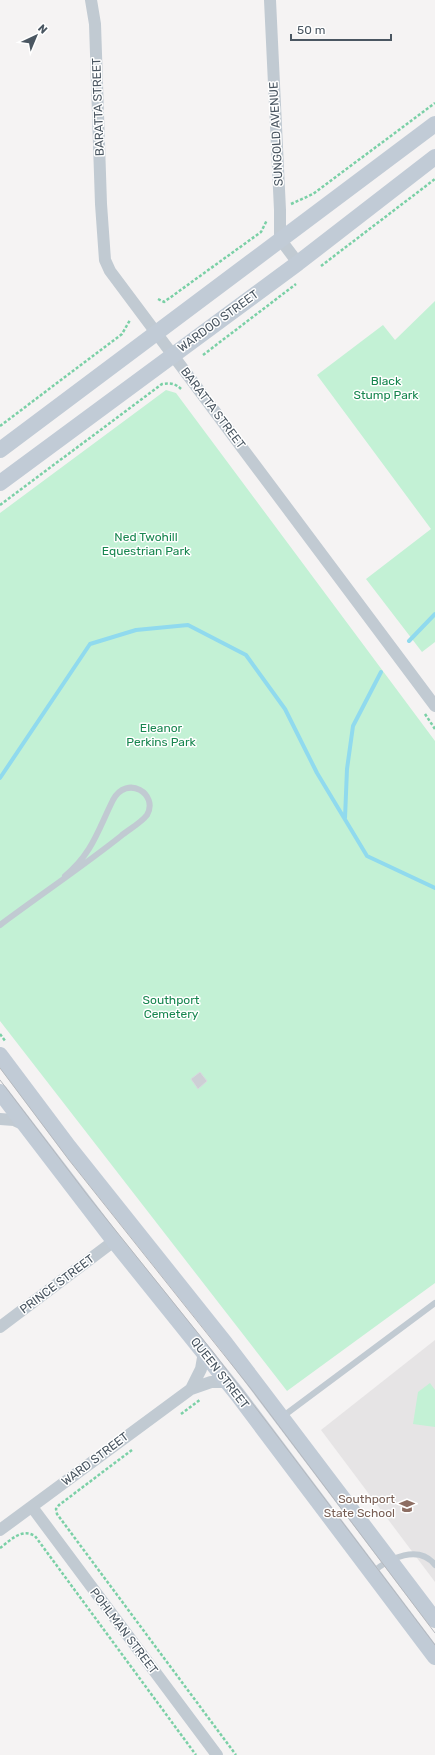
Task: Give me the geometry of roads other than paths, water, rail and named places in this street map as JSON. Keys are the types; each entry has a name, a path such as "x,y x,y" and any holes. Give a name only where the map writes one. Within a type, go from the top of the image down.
{"street":[{"name":"BARATTA STREET","path":"91,0 95,24 101,204 105,260 110,271 435,706"},
{"name":"SUNGOLD AVENUE","path":"270,0 280,210 280,239"},
{"path":"0,450 435,124"},
{"name":"WARDOO STREET","path":"0,483 298,263 435,157"},
{"path":"280,239 298,263"},
{"name":"QUEEN STREET","path":"0,1055 69,1147 226,1344 435,1620"},
{"name":"QUEEN STREET","path":"0,1092 114,1241 204,1352 435,1657"},
{"path":"0,1119 14,1120 25,1125"},
{"name":"PRINCE STREET","path":"0,1327 114,1241"},
{"name":"WARD STREET","path":"190,1388 201,1370 204,1352"},
{"name":"WARD STREET","path":"0,1530 190,1388 211,1382 227,1382"},
{"name":"POHLMAN STREET","path":"32,1507 217,1755"}],"lane":[{"path":"0,925 108,846 145,816 148,811 149,804 143,792 139,789 130,787 118,793 113,800 87,854 66,876"},
{"path":"282,1417 435,1303"},
{"path":"371,1573 390,1560 404,1555 416,1554 426,1557 434,1563"}],"waterway":[{"path":"409,641 435,614"},
{"path":"0,778 90,644 136,630 188,625 246,655 285,709 317,773 367,856 435,888"},
{"path":"345,818 347,769 353,726 381,672"}],"tram line":[{"path":"0,1068 69,1160 252,1390 435,1633"},
{"path":"0,1080 88,1196 213,1352 435,1645"}],"place":[{"name":"Southport State School","path":"407,1506"}],"park label":[{"name":"Black Stump Park","path":"386,388"},
{"name":"Ned Twohill Equestrian Park","path":"146,544"},
{"name":"Eleanor Perkins Park","path":"161,735"},
{"name":"Southport Cemetery","path":"171,1007"}]}
